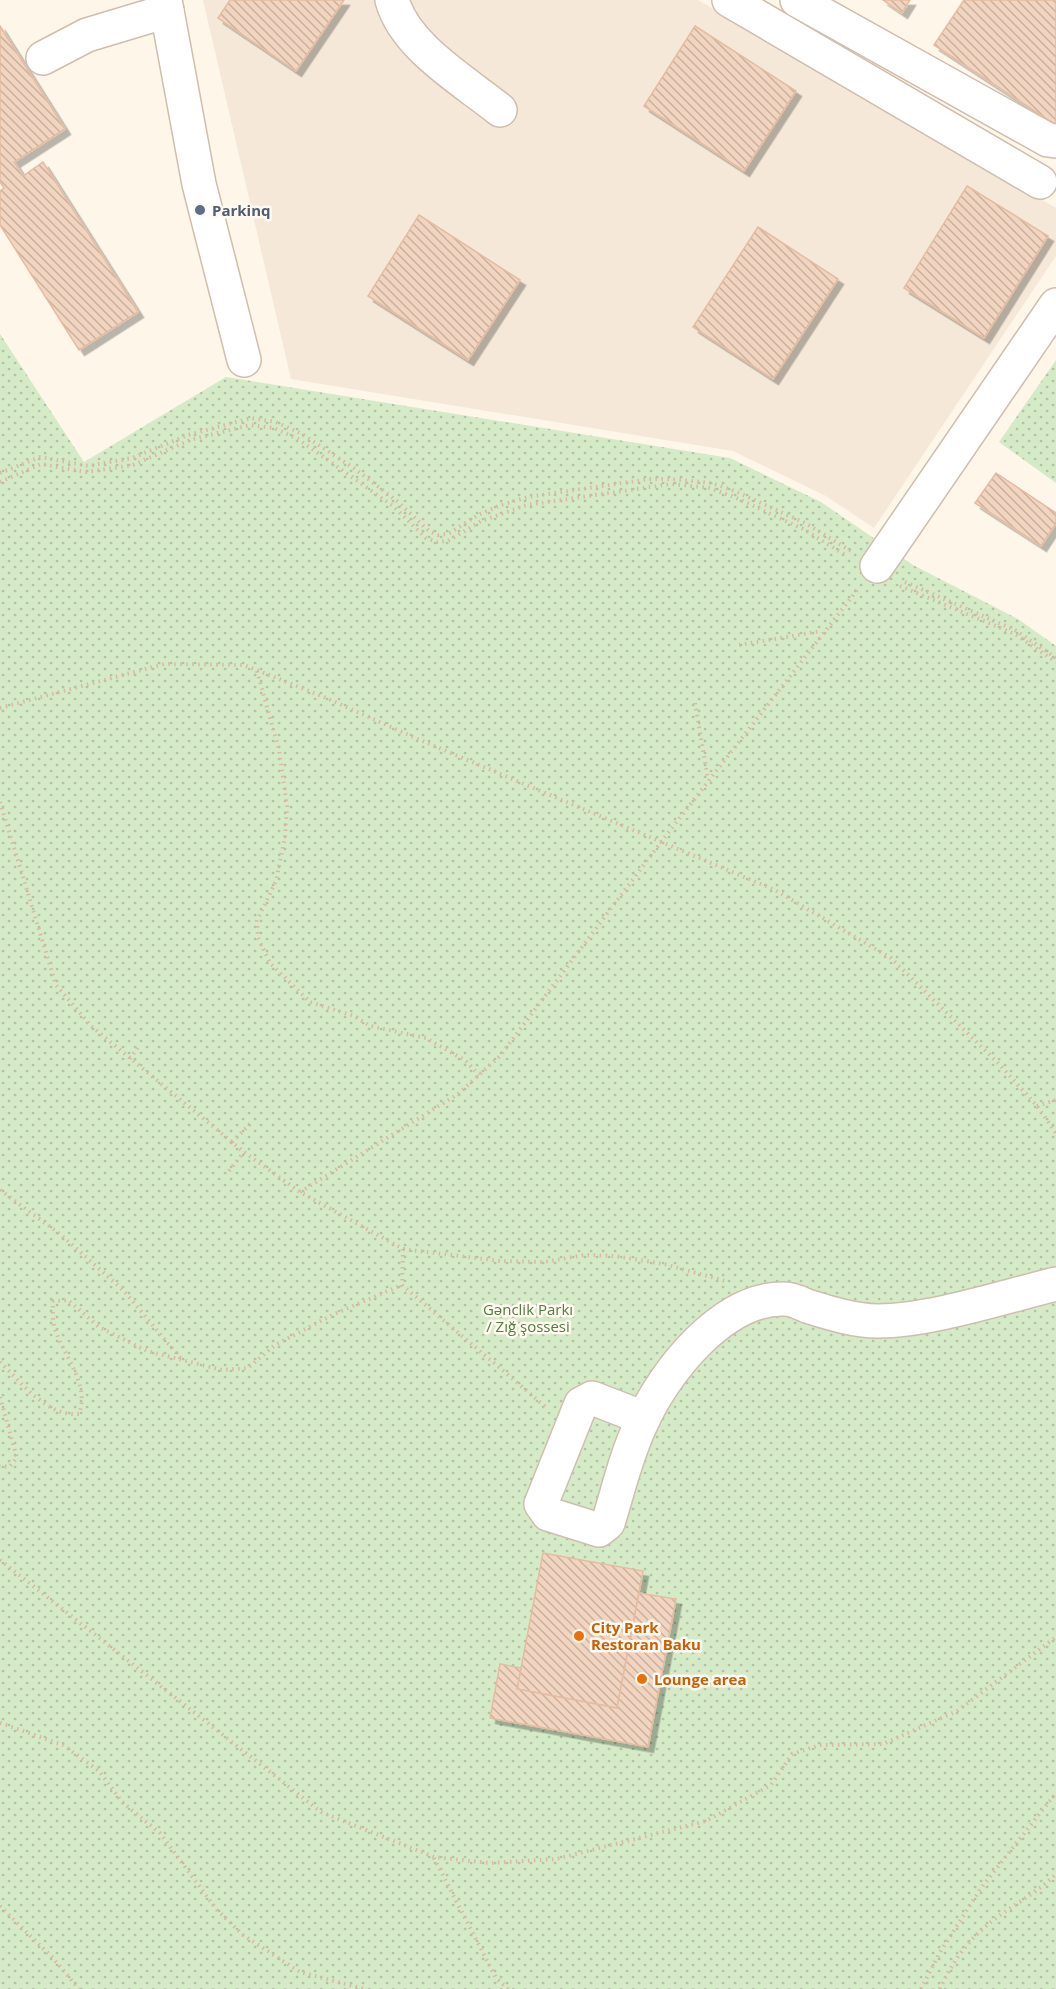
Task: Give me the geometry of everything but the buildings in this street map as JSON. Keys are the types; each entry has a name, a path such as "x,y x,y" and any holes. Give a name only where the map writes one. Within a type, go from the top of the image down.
{"lane":[{"path":"392,0 395,11 412,40 500,110"},
{"path":"729,0 1040,182"},
{"path":"797,0 1048,140 1056,141"},
{"path":"43,58 87,35 166,6 199,184 244,360"},
{"path":"875,569 1056,305"},
{"path":"644,1418 592,1398 581,1404 541,1504 548,1514 599,1530 608,1523 644,1418 657,1393 690,1352 727,1316 755,1302 787,1299 842,1316 876,1321 911,1319 1056,1284"}],"path":[{"path":"0,473 40,457 89,466 132,458 188,435 251,418 276,422 302,434 355,469 397,501 429,531 438,535 448,534 478,515 501,505 528,497 649,480 671,479 712,483 805,523 909,591 1015,634 1056,662"},
{"path":"0,482 41,464 86,472 133,465 190,440 250,425 274,428 298,439 393,506 426,538 437,542 448,541 481,521 527,505 671,484 710,488 803,529 875,569 1015,630 1056,658"},
{"path":"300,1192 458,1094 500,1056 822,631 875,569"},
{"path":"739,645 822,631"},
{"path":"0,708 164,664 244,665 257,670 775,890 891,958 1000,1065 1038,1106 1056,1133"},
{"path":"257,670 279,750 286,806 285,837 276,881 257,921 258,938 270,963 310,1002 354,1016 370,1026 426,1038 466,1061 479,1076"},
{"path":"695,703 709,780"},
{"path":"0,802 56,985 91,1026 244,1152 300,1192 403,1249 500,1261 543,1262 584,1255 640,1259 718,1277 742,1289 755,1302"},
{"path":"130,1059 139,1045"},
{"path":"1038,1106 1056,1100"},
{"path":"232,1142 250,1123"},
{"path":"229,1171 244,1152"},
{"path":"0,1190 60,1233 124,1291 182,1360"},
{"path":"402,1285 403,1249"},
{"path":"0,1362 36,1398 67,1415 79,1414 83,1403 80,1383 54,1328 53,1300 68,1300 99,1327 147,1351 222,1370 248,1368 275,1346 334,1314 402,1285"},
{"path":"402,1285 543,1406 574,1423"},
{"path":"0,1397 17,1458 9,1467 0,1467"},
{"path":"0,1560 321,1812 434,1857 490,1863 556,1859 706,1821 771,1785 792,1754 820,1745 884,1744 957,1711 1056,1636"},
{"path":"0,1723 63,1745 99,1771 122,1802 160,1833 217,1910 243,1935 300,1972 364,1989"},
{"path":"921,1989 939,1954 981,1888 1056,1793"},
{"path":"434,1857 496,1978 508,1989"},
{"path":"940,1989 963,1949 985,1927 1029,1898 1056,1874"},
{"path":"0,1906 52,1957 79,1989"}],"shaded area":[{"path":"203,0 698,0 1056,208 1056,256 874,528 826,496 733,451 291,379"}],"green space":[{"name":"Gənclik Parkı / Zığ şossesi","path":"0,334 84,462 226,377 730,458 821,502 913,565 1018,619 1056,646 1056,1989 0,1989"},
{"path":"1056,360 1056,483 999,442"}],"place":[{"name":"Parkinq","path":"200,210"},
{"name":"City Park Restoran Baku","path":"579,1636"},
{"name":"Lounge area","path":"642,1679"}]}
